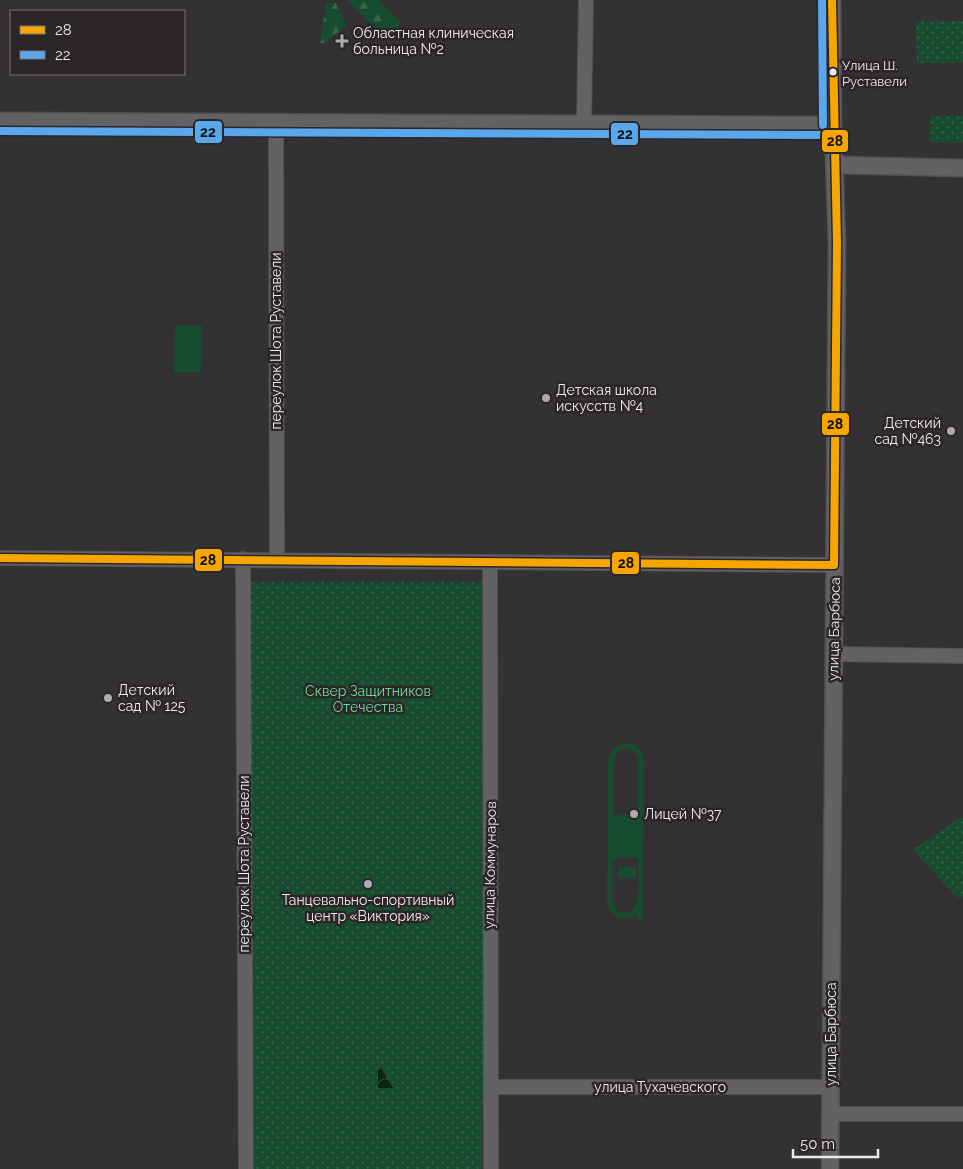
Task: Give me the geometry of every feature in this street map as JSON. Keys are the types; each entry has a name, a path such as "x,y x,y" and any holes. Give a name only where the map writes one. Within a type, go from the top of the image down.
{"street":[{"path":"584,123 586,0"},
{"name":"улица Барбюса","path":"830,1169 836,165 833,125 832,0"},
{"path":"0,121 833,125"},
{"name":"переулок Шота Руставели","path":"276,122 276,560"},
{"path":"836,165 963,168"},
{"path":"0,558 834,565"},
{"name":"переулок Шота Руставели","path":"244,559 246,1169"},
{"name":"улица Коммунаров","path":"490,562 491,1169"},
{"path":"834,654 963,656"},
{"name":"улица Тухачевского","path":"491,1087 830,1087"},
{"path":"830,1114 963,1114"}],"green space":[{"path":"347,0 379,0 400,22 395,39 381,34"},
{"path":"326,3 336,3 346,26 324,43 320,43"},
{"path":"963,21 963,62 917,63 916,22"},
{"path":"930,116 963,116 963,142 930,142"},
{"path":"175,325 202,325 201,372 174,372"},
{"name":"Сквер Защитников Отечества","path":"250,582 487,582 482,1169 254,1169"},
{"path":"621,744 633,745 639,748 644,759 643,919 637,919 637,914 628,918 619,917 612,912 607,903 608,761 612,750","holes":["626,748 634,751 638,758 638,815 613,815 614,759 618,751","613,858 638,858 638,895 633,910 627,913 618,911 612,903"]},
{"path":"960,818 963,818 963,897 957,897 913,850"},
{"path":"618,867 636,867 636,878 619,878"}],"water":[{"path":"378,1068 381,1068 393,1088 378,1088"}],"transit line":[{"name":"22","path":"822,0 823,125"},
{"name":"28","path":"832,0 837,243 834,565"},
{"name":"22","path":"0,131 833,135"},
{"name":"28","path":"0,558 834,565"}],"place":[{"name":"Областная клиническая больница №2","path":"342,41"},
{"name":"Улица Ш. Руставели","path":"833,72"},
{"name":"Детская школа искусств №4","path":"546,398"},
{"name":"Детский сад №463","path":"951,431"},
{"name":"Детский сад № 125","path":"108,698"},
{"name":"Лицей №37","path":"634,814"},
{"name":"Танцевально-спортивный центр «Виктория»","path":"368,884"}]}
